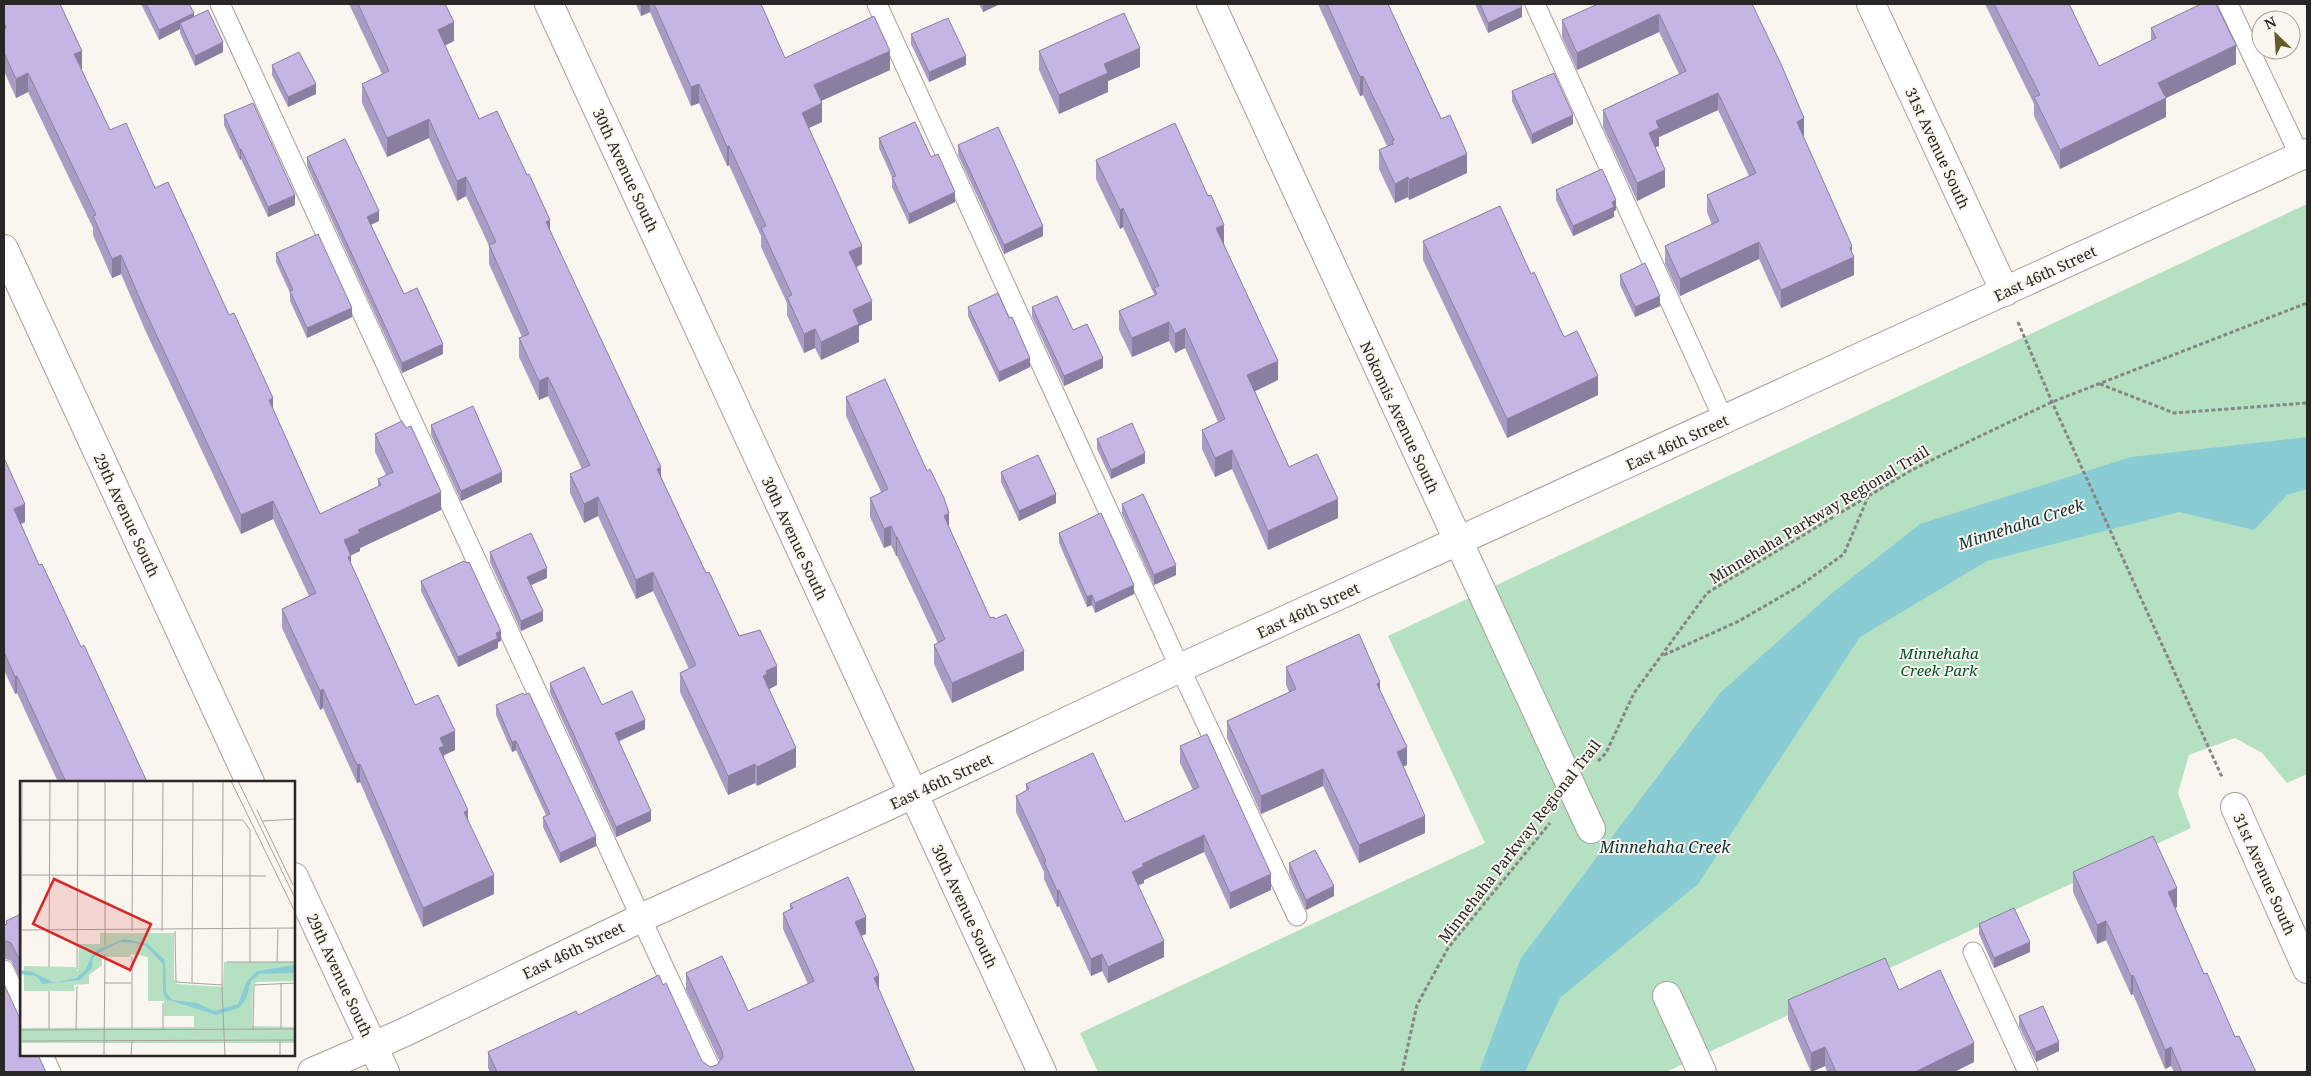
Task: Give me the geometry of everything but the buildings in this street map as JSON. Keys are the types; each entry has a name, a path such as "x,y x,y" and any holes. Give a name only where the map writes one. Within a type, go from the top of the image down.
{"street":[{"name":"30th Avenue South","path":"549,4 1042,1072"},
{"name":"Nokomis Avenue South","path":"1211,4 1591,829"},
{"name":"31st Avenue South","path":"1871,4 2005,292"},
{"name":"East 46th Street","path":"312,1072 374,1045 641,918 1180,668 2304,155"},
{"name":"29th Avenue South","path":"4,248 250,781"},
{"name":"31st Avenue South","path":"2236,807 2307,969"},
{"name":"29th Avenue South","path":"295,880 374,1045 385,1072"},
{"path":"1667,996 1702,1072"}],"lane":[{"path":"220,4 712,1072"},
{"path":"876,4 1180,668 1296,916"},
{"path":"1535,4 1724,420"},
{"path":"2228,4 2304,155"},
{"path":"1973,952 2028,1072"},
{"path":"4,970 20,1006"},
{"path":"43,1056 51,1072"}],"path":[{"path":"2005,292 2052,402 2236,807"},
{"name":"Minnehaha Parkway Regional Trail","path":"1402,1072 1417,1005 1448,948 1544,831 1572,789 1606,753 1634,693 1664,655 1707,593 1910,471 2052,402 2307,303"},
{"path":"2100,384 2174,413 2307,403"},
{"path":"1664,655 1739,621 1801,585 1844,554 1868,496"}],"green space":[{"name":"Minnehaha Creek Park","path":"2307,204 2307,774 2287,783 2262,753 2235,738 2189,755 2178,793 2191,828 1666,1072 1098,1072 1080,1033 1485,843 1388,636"}],"water":[{"name":"Minnehaha Creek","path":"2307,437 2307,489 2287,495 2254,530 2179,512 1987,561 1860,637 1698,884 1560,998 1525,1072 1479,1072 1521,958 1721,692 1831,594 1920,524 2131,457"}]}
